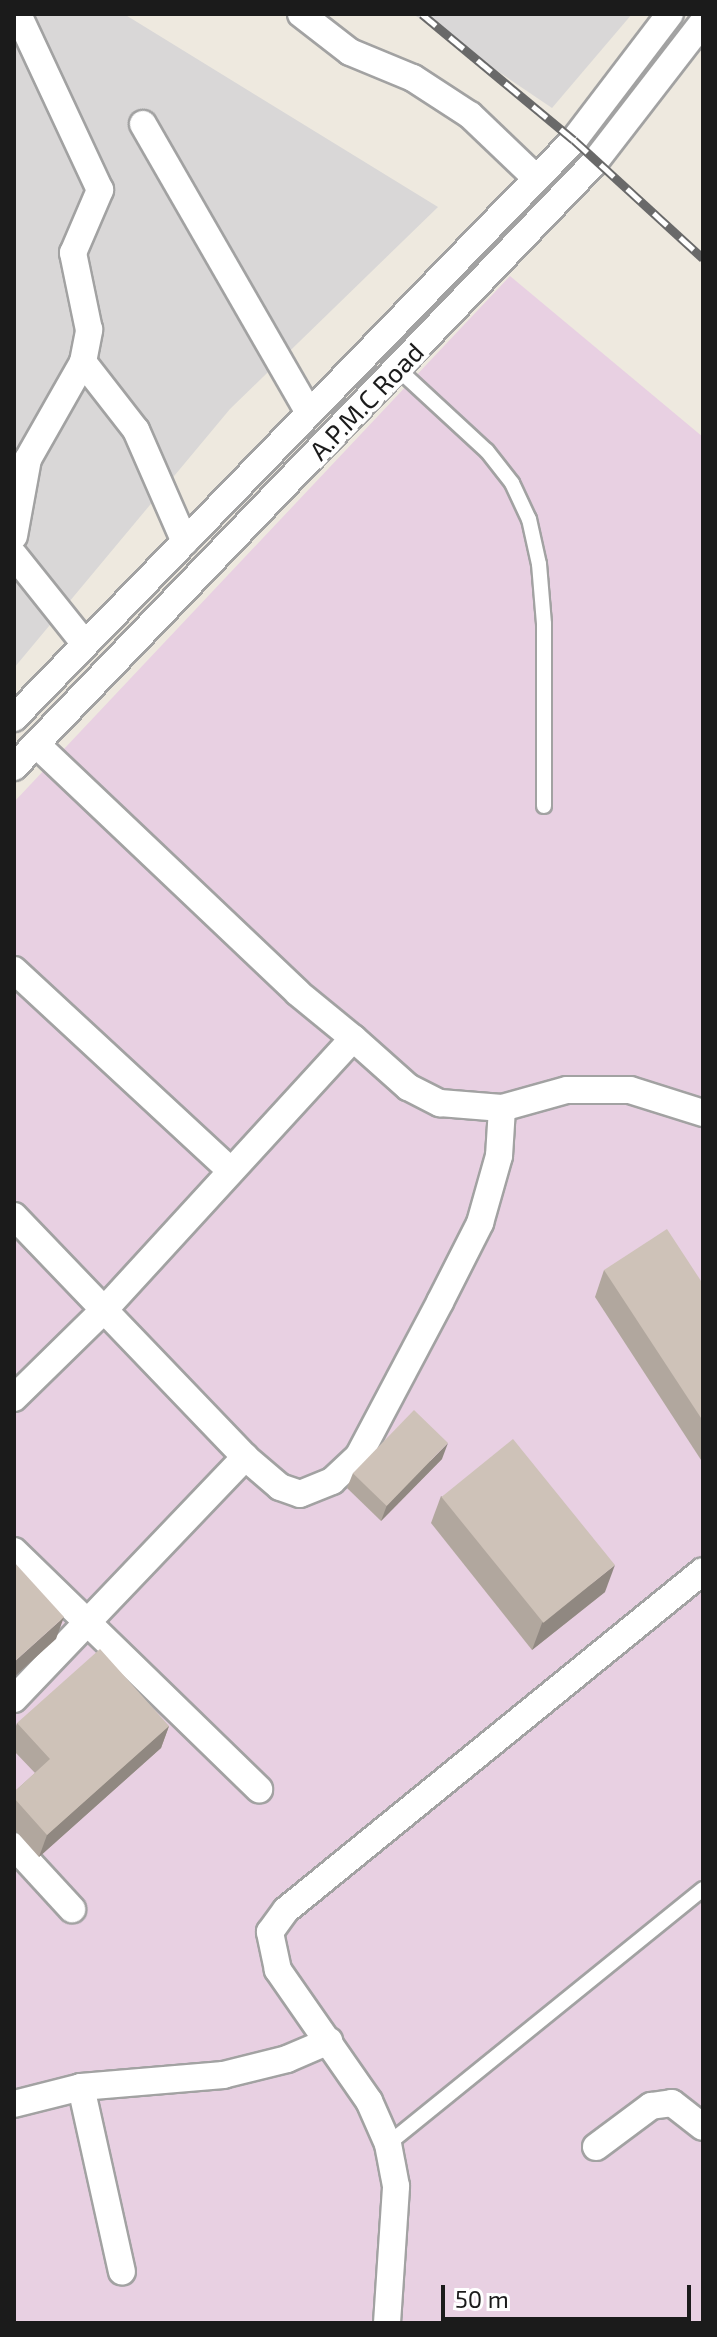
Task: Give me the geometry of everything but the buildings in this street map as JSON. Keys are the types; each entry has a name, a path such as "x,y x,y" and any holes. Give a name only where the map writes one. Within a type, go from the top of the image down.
{"street":[{"path":"14,536 28,459 83,362 89,330 73,253 100,190 18,14"},
{"path":"301,14 350,52 413,78 470,115 536,178"},
{"name":"A.P.M.C Road","path":"14,718 574,140 670,14"},
{"name":"A.P.M.C Road","path":"14,767 594,163 703,22"},
{"path":"143,124 309,413"},
{"path":"83,362 136,430 185,542"},
{"path":"14,555 85,644"},
{"path":"36,744 298,993 408,1087 440,1103 502,1108 567,1090 630,1090 703,1113"},
{"path":"14,970 230,1170"},
{"path":"14,1398 105,1309 353,1038"},
{"path":"14,1216 245,1457 280,1487 300,1494 332,1481 358,1457 480,1223 499,1156 502,1108"},
{"path":"14,1699 89,1625 245,1457"},
{"path":"14,1551 259,1789"},
{"path":"387,2323 396,2186 388,2144 369,2101 278,1970 270,1932 286,1910 703,1571"},
{"path":"14,1846 72,1909"},
{"path":"14,2104 81,2087 223,2075 287,2059 329,2041"},
{"path":"81,2087 122,2272"},
{"path":"596,2147 651,2106 672,2103 703,2127"}],"lane":[{"path":"398,369 487,451 512,483 529,519 539,564 544,624 544,806"},
{"path":"388,2144 703,1889"}],"shaded area":[{"path":"14,14 124,14 438,207 230,409 14,668"},
{"path":"413,14 632,14 552,108"},
{"path":"510,276 703,437 703,2323 14,2323 14,802"}],"railway":[{"path":"422,14 574,140 703,258"}]}
